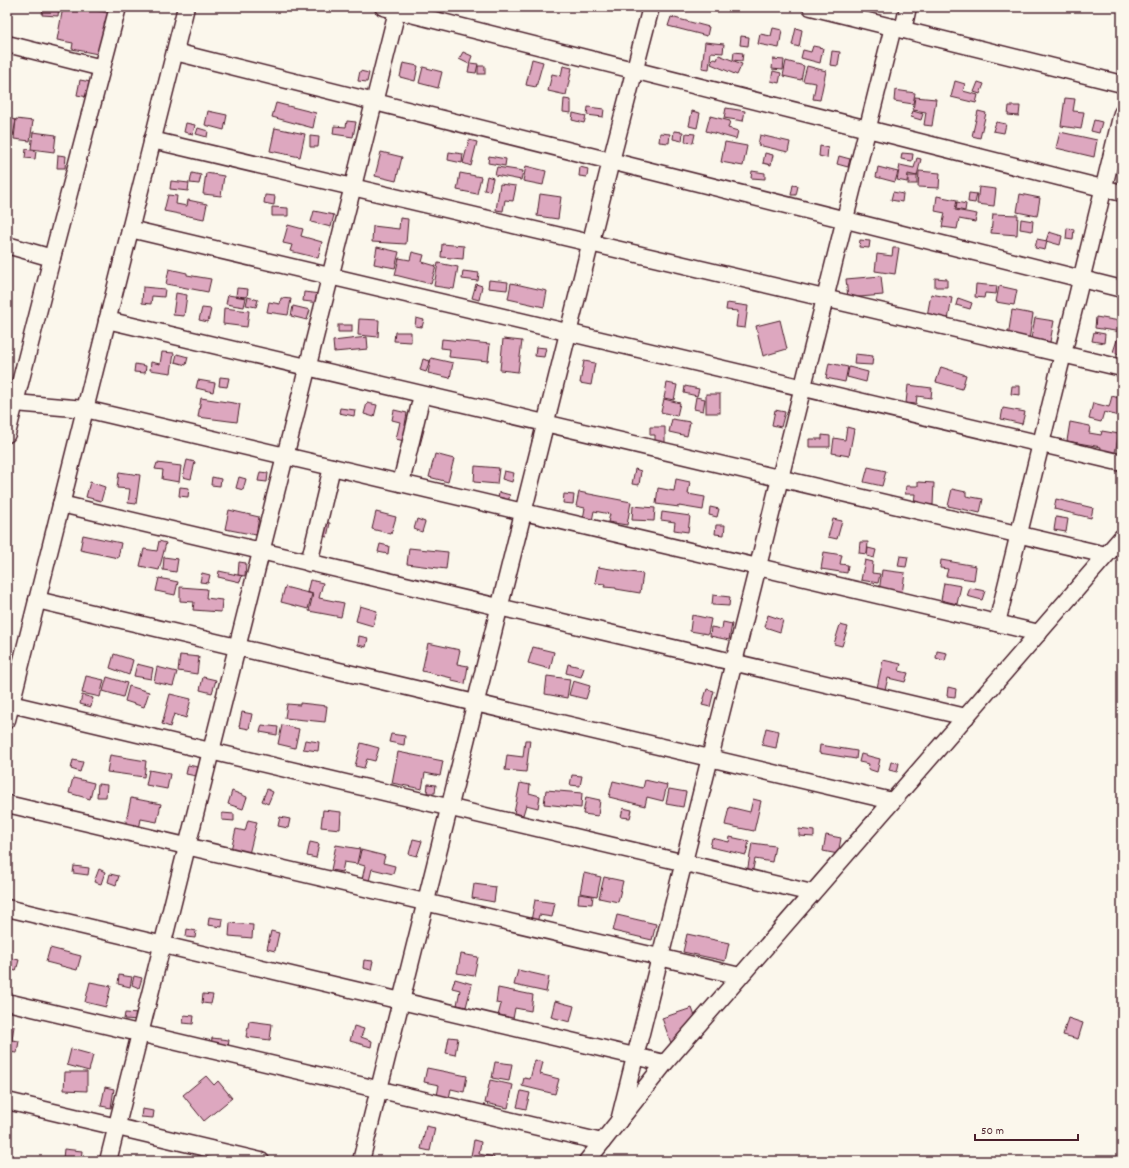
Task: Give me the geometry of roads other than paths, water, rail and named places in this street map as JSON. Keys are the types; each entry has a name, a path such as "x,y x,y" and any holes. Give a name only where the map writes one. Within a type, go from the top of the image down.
{"street":[{"path":"7,434 11,412 118,7"},
{"path":"7,720 186,7"},
{"path":"361,1161 611,161 651,7"},
{"path":"811,7 1122,84"},
{"path":"619,1121 868,129 898,29 908,7"},
{"path":"108,1161 374,102 392,8 1122,193"},
{"path":"7,44 102,68"},
{"path":"175,52 1122,289"},
{"path":"997,623 1122,113"},
{"path":"152,140 1122,368"},
{"path":"130,230 1122,463"},
{"path":"7,246 52,258"},
{"path":"107,320 1106,555"},
{"path":"401,483 422,394"},
{"path":"11,412 85,409 1039,633"},
{"path":"309,563 332,467"},
{"path":"61,504 966,717"},
{"path":"587,1161 664,1063 1122,537"},
{"path":"37,600 892,801"},
{"path":"11,704 812,893"},
{"path":"7,804 740,976"},
{"path":"7,908 664,1063"},
{"path":"7,1002 602,1142"},
{"path":"7,1101 261,1161"}]}
